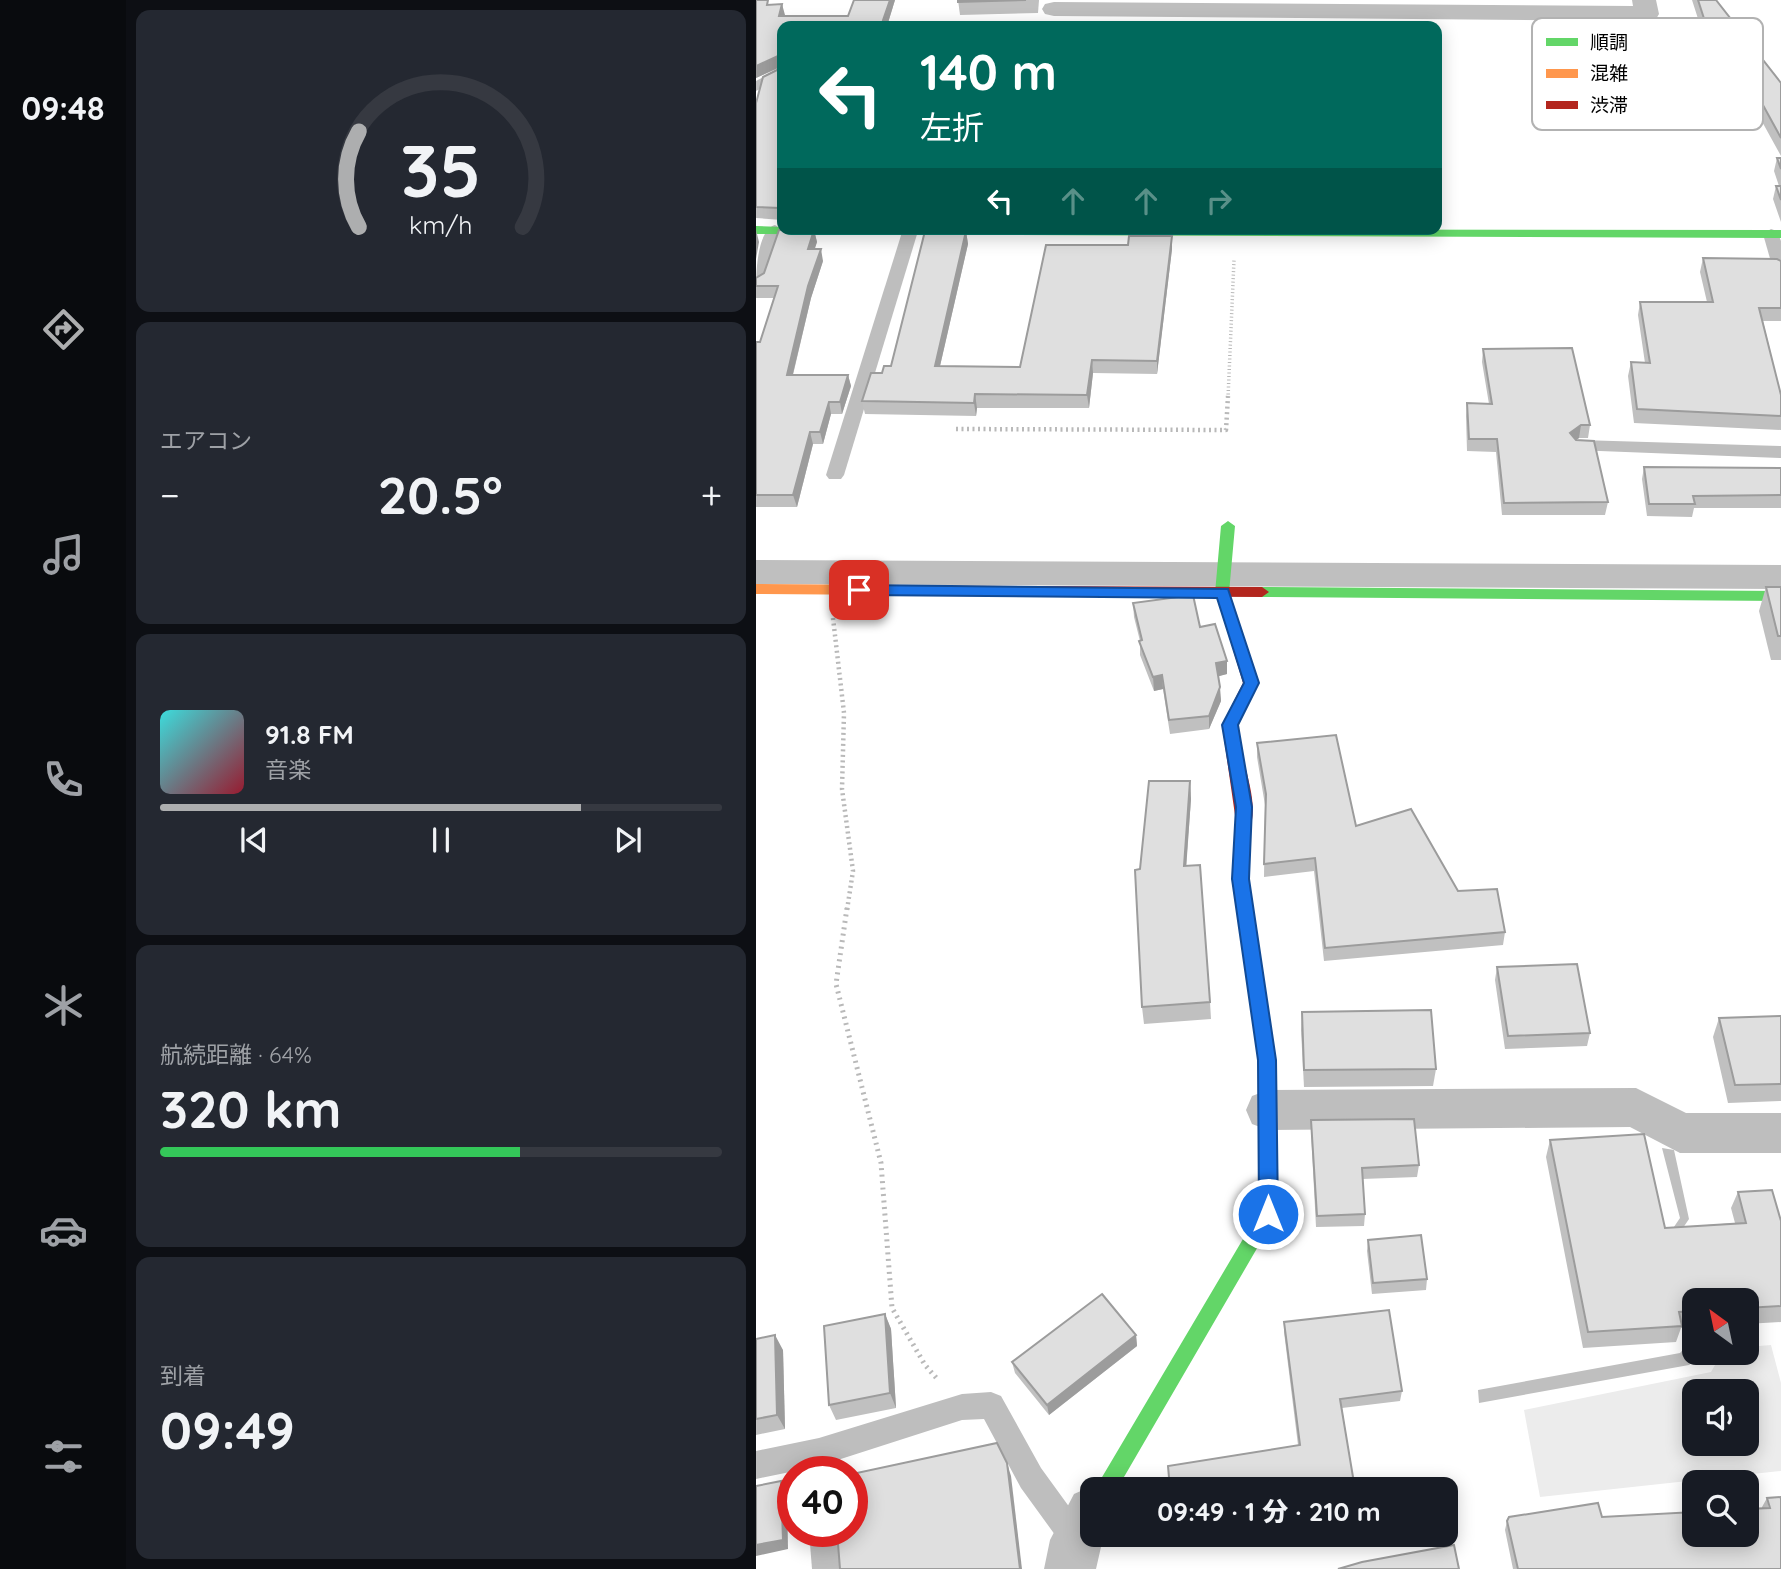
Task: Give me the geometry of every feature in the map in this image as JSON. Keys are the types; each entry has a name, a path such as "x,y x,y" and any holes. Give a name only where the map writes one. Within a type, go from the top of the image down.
{"street":[{"path":"1054,12 1647,14 1644,0"},
{"path":"756,230 775,230"},
{"path":"1442,234 1776,234"},
{"path":"1112,1477 1268,1214 1267,1060 1241,879 1244,807 1230,725 1251,683 1222,593 1228,526"},
{"path":"756,589 1781,596"},
{"path":"1268,1110 1636,1107 1680,1133 1781,1133"}],"lane":[{"path":"756,87 777,74"},
{"path":"756,284 775,230"},
{"path":"1776,234 1781,269"},
{"path":"835,475 909,235"},
{"path":"1580,446 1781,452"},
{"path":"835,1456 962,1407 990,1405 1031,1478 1079,1540"},
{"path":"756,1465 777,1464"},
{"path":"824,1547 825,1569"}],"path":[{"path":"956,429 1226,430 1235,235"},
{"path":"831,590 844,713 842,789 853,871 836,984 881,1163 892,1308 925,1365 962,1407"}],"shaded area":[{"path":"1662,1148 1674,1150 1689,1219 1668,1250 1688,1288 1682,1289 1659,1249 1680,1218"},
{"path":"1771,1345 1781,1383 1781,1471 1759,1473 1759,1470 1682,1470 1682,1482 1540,1497 1524,1410 1711,1372 1715,1365 1759,1365 1759,1346"},
{"path":"1682,1351 1682,1365 1689,1365 1479,1403 1478,1390"}],"building":[{"path":"756,0 768,0 767,5 782,4 779,16 848,16 854,0 890,0 883,21 777,21 777,56 756,66"},
{"path":"958,0 1026,0 958,2"},
{"path":"1698,0 1716,0 1730,18 1704,18"},
{"path":"1763,60 1781,83 1781,138 1763,105"},
{"path":"777,70 777,208 756,207 756,103 763,77"},
{"path":"1776,186 1781,186 1781,200"},
{"path":"777,235 812,235 808,249 821,249 808,286 787,375 848,375 840,402 829,402 820,432 810,432 793,495 756,495 756,342 760,342 778,286 756,286 756,278 764,273"},
{"path":"924,235 965,235 935,366 1020,367 1046,245 1128,245 1129,236 1172,236 1157,361 1092,360 1087,395 975,394 974,403 862,401 871,373 882,373 884,366 891,366"},
{"path":"1703,258 1781,261 1781,308 1759,308 1781,395 1781,416 1637,409 1631,362 1650,363 1640,302 1713,302"},
{"path":"1572,348 1590,425 1581,425 1570,433 1576,440 1594,441 1608,502 1504,503 1497,439 1469,439 1467,403 1492,404 1483,349"},
{"path":"1644,467 1781,468 1781,495 1693,496 1695,504 1649,504"},
{"path":"1766,587 1781,587 1781,636 1778,636"},
{"path":"1193,595 1200,627 1215,624 1227,661 1216,663 1220,687 1209,716 1169,720 1162,675 1153,677 1139,641 1142,640 1133,603"},
{"path":"1336,735 1356,826 1411,809 1458,891 1497,889 1505,932 1325,948 1315,858 1264,864 1266,794 1257,743"},
{"path":"1149,781 1190,781 1184,866 1200,865 1210,1002 1142,1007 1135,870 1140,869"},
{"path":"1577,964 1590,1033 1508,1036 1497,967"},
{"path":"1431,1010 1436,1069 1304,1070 1302,1012"},
{"path":"1781,1016 1781,1084 1735,1085 1719,1018"},
{"path":"1414,1119 1419,1165 1362,1168 1365,1214 1317,1216 1311,1120"},
{"path":"1644,1134 1665,1228 1746,1223 1738,1192 1772,1190 1781,1221 1781,1306 1759,1307 1759,1288 1682,1288 1682,1312 1679,1312 1682,1326 1588,1332 1550,1140"},
{"path":"1421,1235 1427,1279 1373,1283 1368,1240"},
{"path":"1102,1294 1136,1335 1047,1405 1012,1362"},
{"path":"1389,1310 1402,1391 1340,1399 1353,1477 1169,1477 1168,1466 1300,1445 1284,1322"},
{"path":"885,1314 890,1393 829,1405 824,1326"},
{"path":"775,1335 777,1415 756,1419 756,1339"},
{"path":"997,1443 1007,1463 1020,1569 840,1569 838,1547 868,1547 868,1471"},
{"path":"777,1482 777,1541 756,1545 756,1486"},
{"path":"1781,1497 1781,1569 1518,1569 1507,1521 1509,1517 1598,1503 1602,1517 1682,1513 1682,1547 1759,1547 1759,1508 1770,1508 1767,1498"},
{"path":"1454,1547 1459,1569 1338,1569 1362,1562"}],"waterway":[{"path":"756,572 1781,577"}],"traffic: fast":[{"path":"756,230 777,230"},
{"path":"1442,233 1781,234"},
{"path":"1228,526 1222,593 1238,643"},
{"path":"1262,592 1781,596"},
{"path":"1112,1477 1268,1214 1267,1060 1241,879 1243,825"}],"traffic: slow":[{"path":"756,589 1033,591"}],"traffic: jam":[{"path":"1033,591 1262,592"},
{"path":"1238,643 1251,683 1230,725 1244,807 1243,825"}],"route":[{"path":"859,590 1222,593 1251,683 1230,725 1244,807 1241,879 1267,1060 1268,1214"}]}
